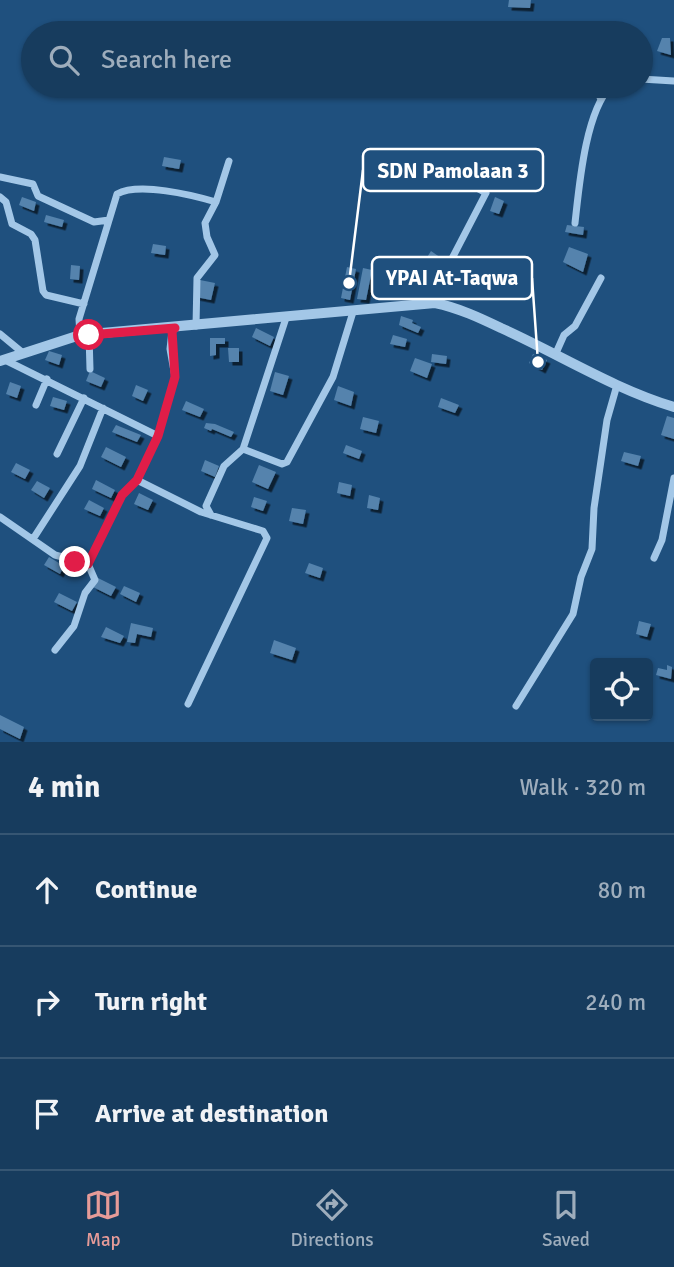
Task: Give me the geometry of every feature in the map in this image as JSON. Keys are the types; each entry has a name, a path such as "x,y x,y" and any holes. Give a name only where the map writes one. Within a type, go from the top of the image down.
{"street":[{"path":"653,80 674,81"},
{"path":"575,223 578,181 585,146 603,98"},
{"path":"197,326 197,278 215,255 207,237 205,223 216,201 229,161"},
{"path":"435,303 445,272 486,193 441,169"},
{"path":"0,177 33,184 38,196 94,222 109,220"},
{"path":"90,369 79,319 114,198 122,191 177,192 216,201"},
{"path":"0,197 6,202 12,224 31,234 35,240 43,292 85,304"},
{"path":"556,353 564,335 579,319 601,278"},
{"path":"2,360 84,335 435,303 466,312 556,353 617,385 674,407"},
{"path":"243,449 282,464 287,462 333,377 353,312"},
{"path":"211,515 206,506 224,466 243,449 286,318"},
{"path":"88,564 122,495 137,480 158,436 175,377 170,349 172,331 175,328"},
{"path":"0,334 23,352"},
{"path":"2,360 47,379 158,436"},
{"path":"36,405 47,379"},
{"path":"516,706 565,631 576,606 578,587 592,549 594,508 607,421 617,385"},
{"path":"57,454 84,398"},
{"path":"33,539 80,466 103,408"},
{"path":"654,558 662,540 674,478"},
{"path":"137,480 211,515 263,531 267,538 188,704"},
{"path":"0,517 61,557 88,564 96,576 94,584 85,593 74,626 55,650"}],"building":[{"path":"509,0 531,0 530,8 508,7"},
{"path":"662,38 670,38 671,55 657,51"},
{"path":"164,157 181,160 179,169 162,166"},
{"path":"22,197 36,202 34,211 19,205"},
{"path":"495,197 504,201 499,214 490,211"},
{"path":"46,215 64,220 62,227 44,222"},
{"path":"567,225 584,227 583,235 565,232"},
{"path":"153,244 166,246 165,255 151,253"},
{"path":"569,247 588,254 583,272 563,262"},
{"path":"431,251 444,260 439,267 426,259"},
{"path":"71,265 80,266 79,280 70,279"},
{"path":"347,267 356,269 350,300 341,298"},
{"path":"363,268 372,270 366,300 357,299"},
{"path":"200,280 215,283 211,300 196,297"},
{"path":"401,316 413,320 412,323 421,327 418,333 399,325"},
{"path":"256,328 274,337 270,346 252,337"},
{"path":"393,335 407,339 405,347 390,344"},
{"path":"210,338 225,338 225,344 216,344 216,355 210,356"},
{"path":"228,348 239,348 239,362 229,362"},
{"path":"49,351 62,355 59,365 45,360"},
{"path":"432,354 447,356 446,364 431,362"},
{"path":"533,354 547,360 542,370 529,363"},
{"path":"415,358 432,364 427,378 410,371"},
{"path":"90,371 105,378 101,387 86,381"},
{"path":"275,372 289,376 283,395 270,391"},
{"path":"10,382 21,386 17,398 6,394"},
{"path":"136,385 148,390 143,401 132,396"},
{"path":"338,386 354,392 351,406 334,400"},
{"path":"53,397 67,401 64,410 50,406"},
{"path":"441,398 459,405 455,413 438,407"},
{"path":"186,401 204,409 200,417 182,410"},
{"path":"667,416 674,418 674,439 661,435"},
{"path":"363,417 379,421 376,433 360,429"},
{"path":"206,423 234,432 231,437 212,429 211,431 204,428"},
{"path":"116,425 141,435 137,442 112,432"},
{"path":"346,445 362,451 359,459 343,453"},
{"path":"106,447 126,457 121,467 101,457"},
{"path":"624,452 641,456 638,466 621,461"},
{"path":"205,460 219,466 215,477 201,471"},
{"path":"16,463 30,470 25,479 11,472"},
{"path":"259,465 276,472 268,489 252,482"},
{"path":"96,480 115,490 111,498 92,489"},
{"path":"37,481 50,488 44,498 31,490"},
{"path":"339,482 352,485 350,496 337,493"},
{"path":"139,493 153,500 148,510 134,504"},
{"path":"369,495 380,498 378,510 367,508"},
{"path":"254,497 267,501 263,511 251,507"},
{"path":"89,500 104,508 100,516 84,509"},
{"path":"292,508 306,510 303,524 289,521"},
{"path":"49,557 64,566 60,574 44,565"},
{"path":"309,563 323,568 320,578 305,573"},
{"path":"98,578 116,587 111,596 93,587"},
{"path":"124,586 140,593 136,602 120,594"},
{"path":"59,593 77,602 72,611 54,602"},
{"path":"639,621 651,624 647,637 636,634"},
{"path":"131,623 153,628 151,637 137,634 135,643 127,642"},
{"path":"106,627 124,636 120,643 101,637"},
{"path":"274,640 296,648 292,660 270,653"},
{"path":"667,665 672,667 671,679 656,675 658,668 667,670"},
{"path":"0,715 24,727 20,739 0,729"}],"place":[{"name":"SDN Pamolaan 3","path":"349,283"},
{"name":"YPAI At-Taqwa","path":"538,362"}],"route":[{"path":"75,562 88,564 92,551 111,522 122,495 137,480 158,436 175,377 170,349 172,331 175,328 89,335"}]}
